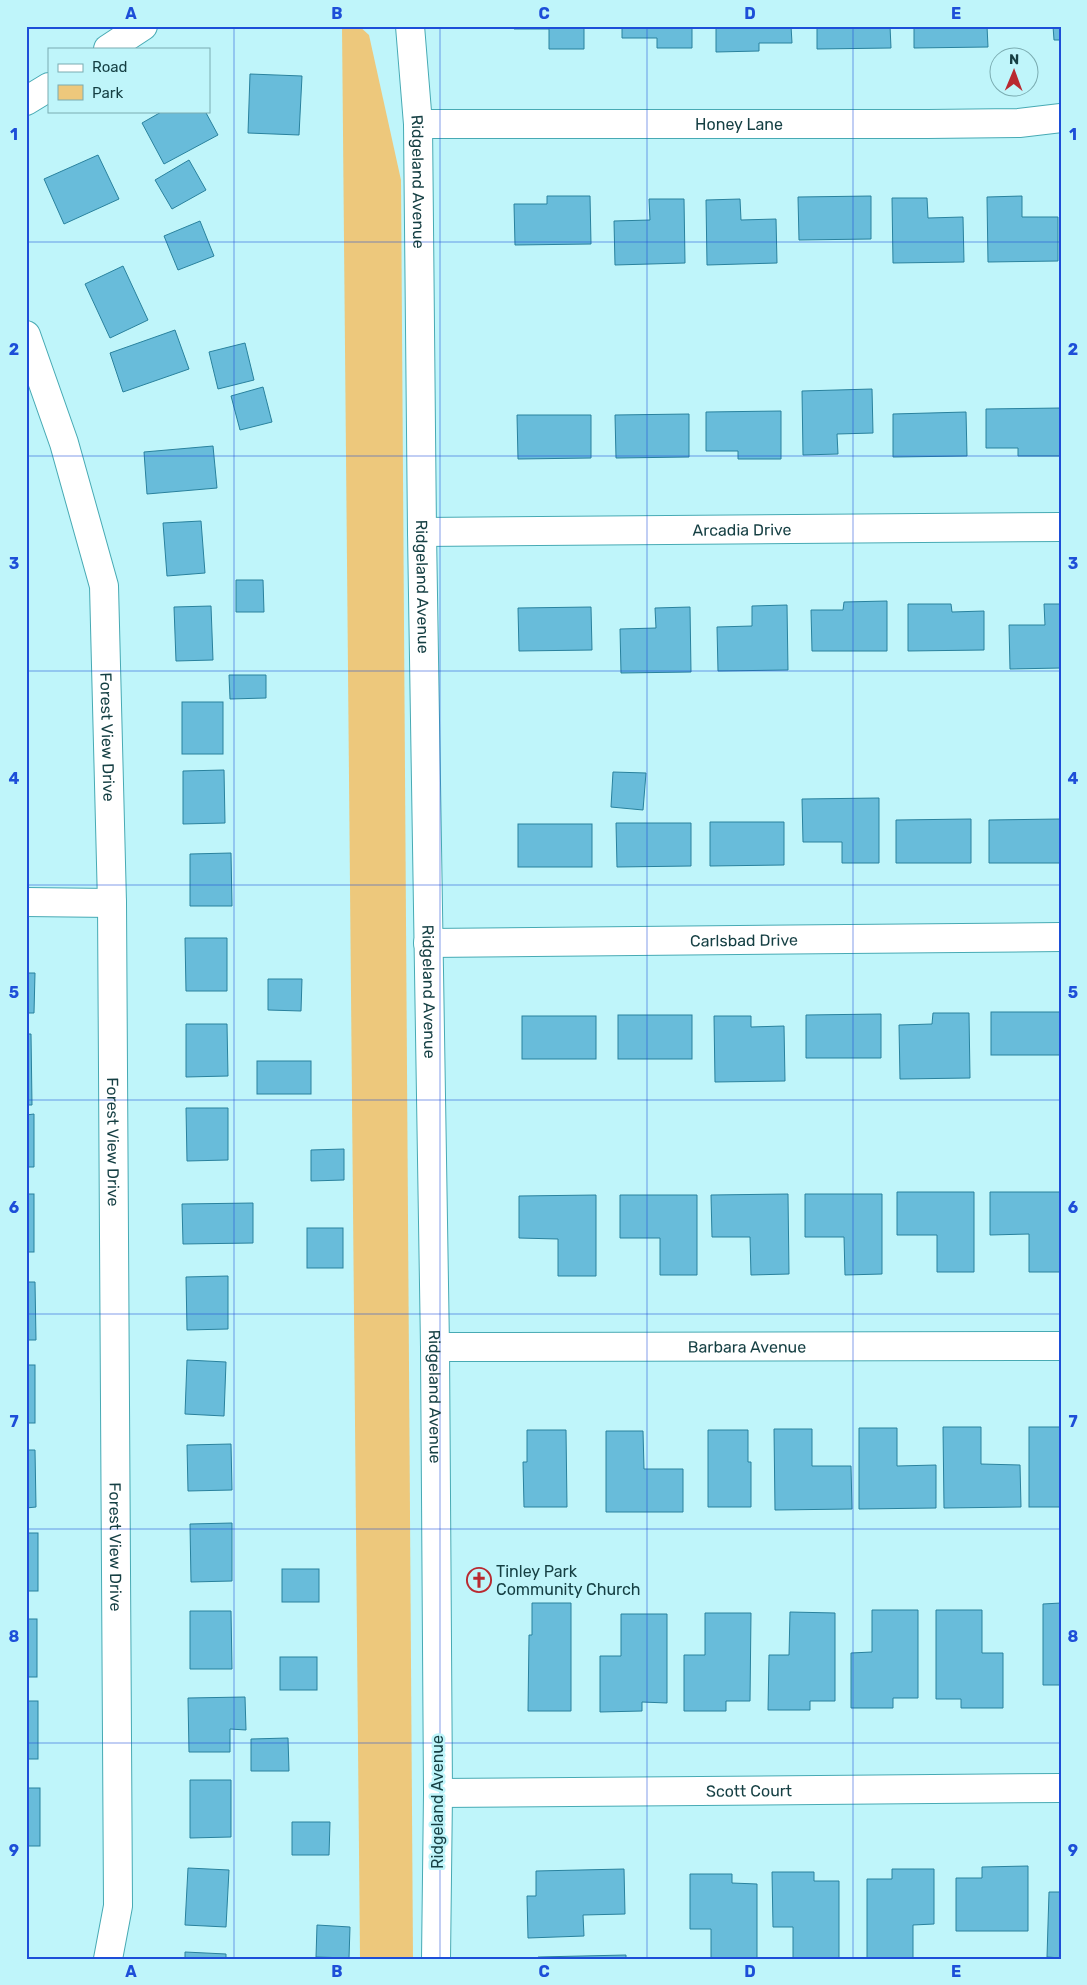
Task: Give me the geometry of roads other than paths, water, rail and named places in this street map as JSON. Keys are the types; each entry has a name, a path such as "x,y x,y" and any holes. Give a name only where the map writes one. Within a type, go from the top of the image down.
{"street":[{"path":"110,48 143,26"},
{"name":"Ridgeland Avenue","path":"410,26 418,124 422,532 435,1347 438,1793 436,1959"},
{"path":"26,101 48,88"},
{"name":"Honey Lane","path":"418,124 928,124 1020,122 1061,118"},
{"name":"Forest View Drive","path":"26,335 64,443 104,586 112,903 118,1906 108,1959"},
{"name":"Arcadia Drive","path":"422,532 1061,527"},
{"path":"26,902 112,903"},
{"name":"Carlsbad Drive","path":"428,943 1061,937"},
{"name":"Barbara Avenue","path":"435,1347 1061,1346"},
{"name":"Scott Court","path":"438,1793 1061,1788"}],"place":[{"name":"Tinley Park Community Church","path":"479,1580"}]}
